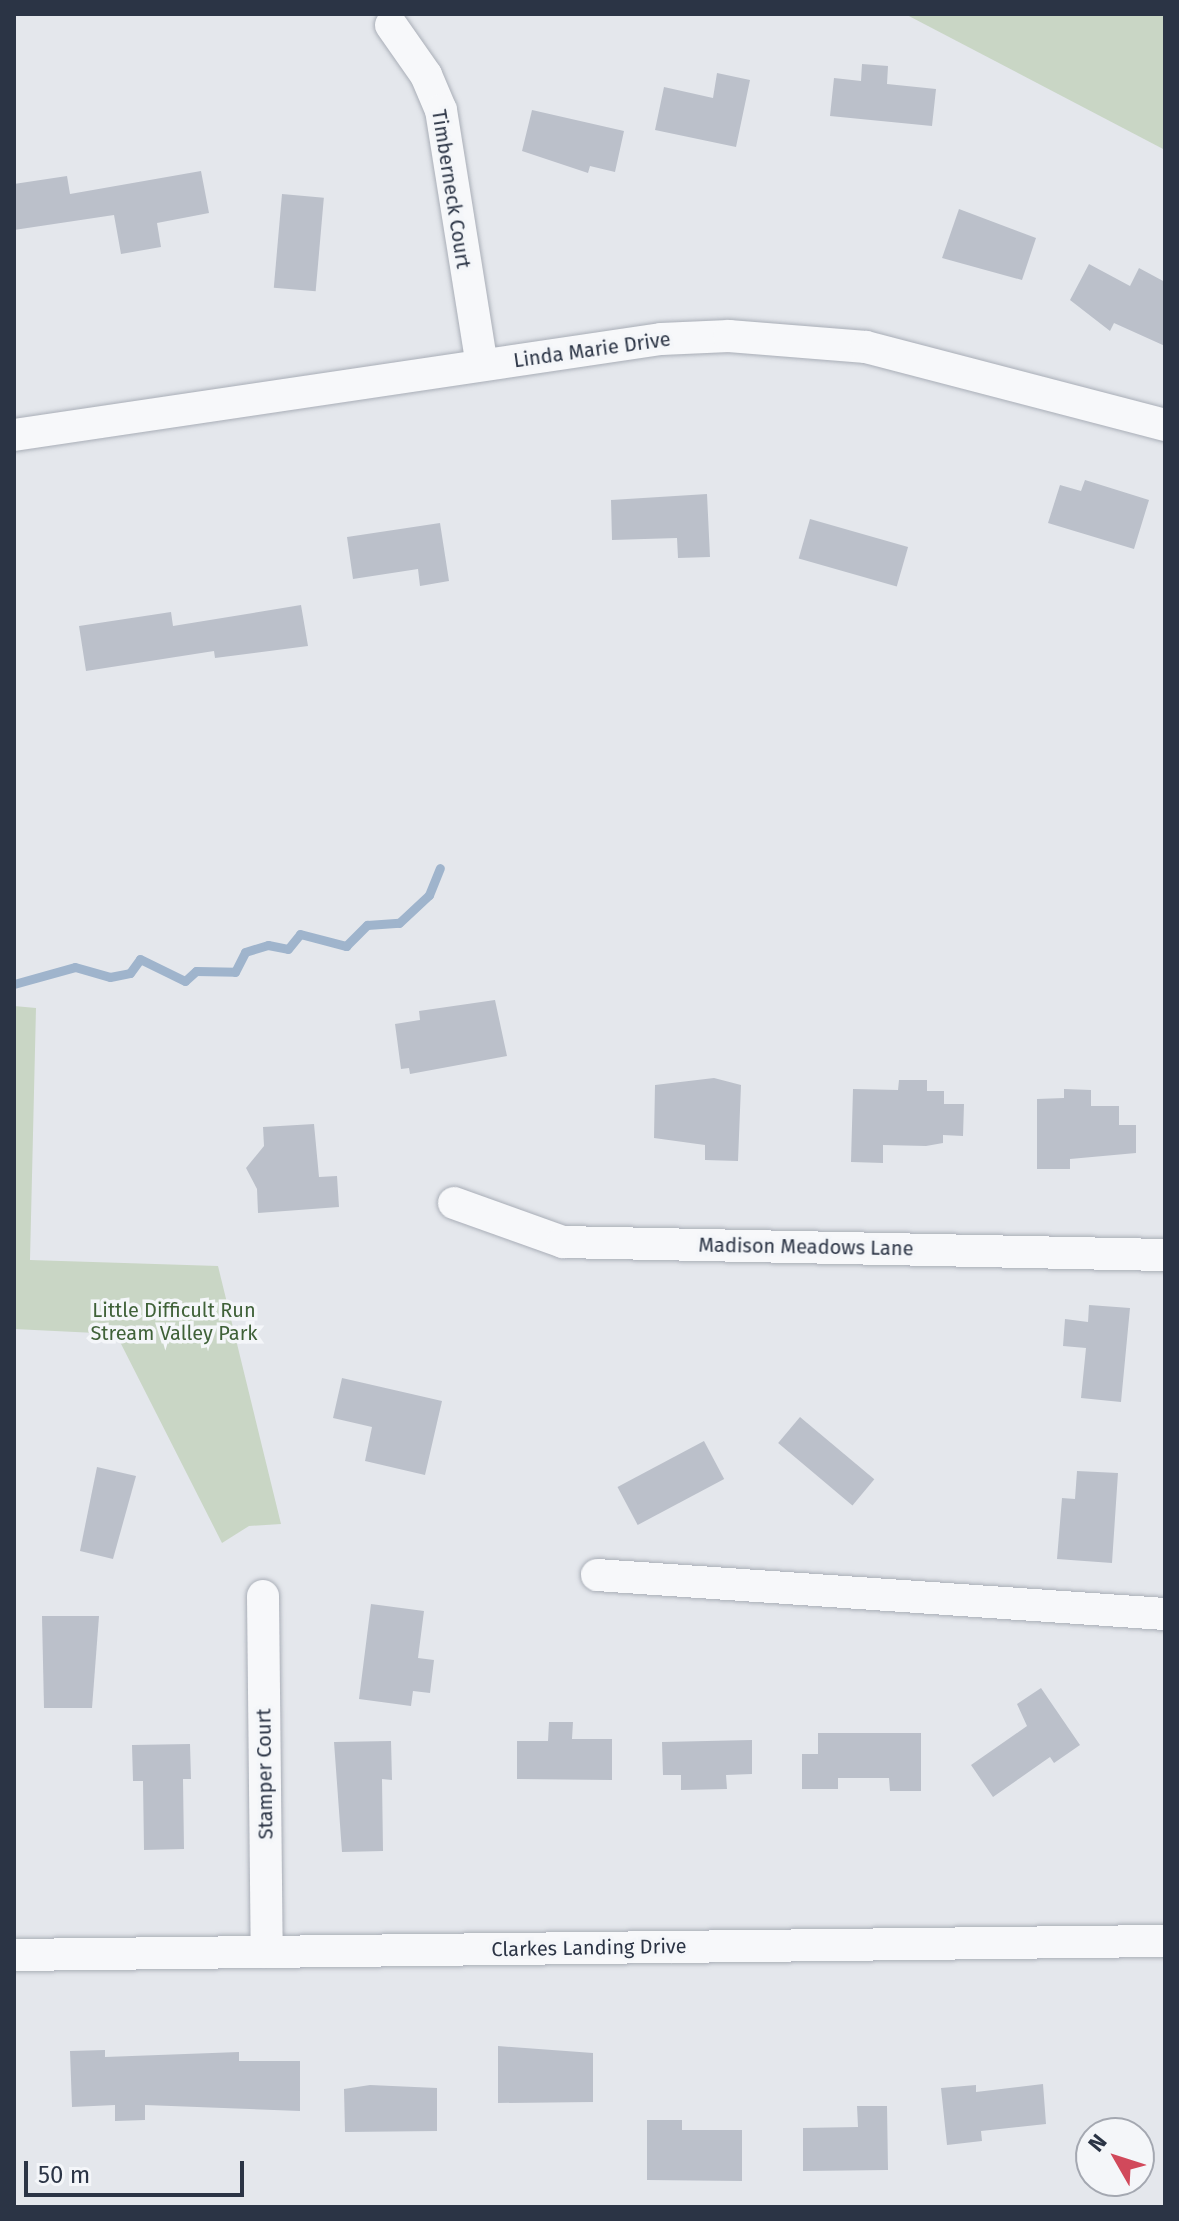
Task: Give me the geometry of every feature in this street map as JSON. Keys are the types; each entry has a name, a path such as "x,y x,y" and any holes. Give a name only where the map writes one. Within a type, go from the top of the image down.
{"street":[{"name":"Timberneck Court","path":"391,25 426,75 441,110 482,365"},
{"name":"Linda Marie Drive","path":"14,435 661,339 797,338 933,361 1165,425"},
{"name":"Madison Meadows Lane","path":"454,1203 563,1242 1165,1255"},
{"path":"597,1575 1165,1614"},
{"name":"Stamper Court","path":"263,1596 267,1952"},
{"name":"Clarkes Landing Drive","path":"14,1955 1165,1941"}],"green space":[{"path":"905,14 1165,14 1165,150"},
{"name":"Little Difficult Run Stream Valley Park","path":"14,1006 36,1008 30,1260 218,1266 281,1524 249,1526 222,1543 116,1334 14,1329"}],"building":[{"path":"862,64 888,66 887,84 936,89 932,126 830,116 834,78 861,81"},
{"path":"717,73 750,80 736,147 655,130 664,87 713,98"},
{"path":"532,110 624,131 615,172 590,166 588,173 522,151"},
{"path":"201,171 209,213 157,223 161,247 121,254 114,215 14,230 14,184 67,176 70,194"},
{"path":"282,194 324,198 316,291 274,288"},
{"path":"959,209 1036,238 1022,280 942,258"},
{"path":"1089,264 1130,286 1139,268 1165,282 1165,346 1114,323 1110,331 1070,300"},
{"path":"1085,480 1149,500 1134,549 1048,523 1060,485 1081,491"},
{"path":"707,494 710,557 678,558 677,538 612,540 611,500"},
{"path":"810,519 908,547 897,587 799,558"},
{"path":"440,523 449,581 420,586 418,569 353,579 347,537"},
{"path":"301,605 308,646 215,658 214,651 86,671 79,626 171,612 173,626"},
{"path":"495,1000 507,1056 410,1074 409,1068 401,1069 395,1024 420,1020 419,1011"},
{"path":"714,1078 741,1085 738,1161 705,1160 705,1145 654,1138 655,1085"},
{"path":"899,1080 927,1080 927,1091 944,1091 944,1104 964,1104 963,1136 943,1135 943,1143 926,1146 883,1145 883,1163 851,1162 853,1089 898,1090"},
{"path":"1064,1089 1091,1090 1091,1106 1119,1106 1119,1125 1136,1125 1136,1153 1070,1159 1070,1169 1037,1169 1037,1099 1064,1098"},
{"path":"314,1124 319,1177 337,1176 339,1207 258,1213 257,1189 246,1168 264,1146 263,1127"},
{"path":"1089,1305 1130,1308 1121,1402 1081,1398 1086,1348 1063,1346 1065,1319 1088,1322"},
{"path":"342,1378 442,1401 425,1475 365,1461 372,1427 333,1418"},
{"path":"800,1417 874,1479 852,1505 778,1443"},
{"path":"704,1441 724,1479 638,1525 617,1487"},
{"path":"97,1467 136,1476 113,1559 80,1551"},
{"path":"1077,1471 1118,1473 1112,1563 1057,1559 1062,1498 1075,1499"},
{"path":"371,1604 424,1611 418,1658 434,1660 430,1693 413,1691 411,1706 359,1699"},
{"path":"42,1616 99,1616 92,1708 44,1708"},
{"path":"1041,1688 1080,1745 1054,1763 1050,1757 993,1797 971,1765 1027,1726 1017,1704"},
{"path":"549,1722 573,1722 572,1739 612,1739 612,1780 517,1779 517,1741 548,1741"},
{"path":"818,1733 921,1733 921,1791 890,1791 889,1778 838,1778 838,1789 802,1789 802,1754 818,1754"},
{"path":"752,1740 752,1774 726,1775 727,1789 681,1790 681,1775 663,1775 662,1742"},
{"path":"391,1741 392,1780 382,1779 383,1851 342,1852 334,1742"},
{"path":"190,1744 191,1779 183,1779 184,1849 144,1850 143,1781 133,1781 132,1745"},
{"path":"498,2046 593,2053 593,2102 498,2103"},
{"path":"105,2050 105,2057 239,2052 239,2061 300,2061 300,2111 145,2105 145,2120 115,2121 115,2105 72,2107 70,2051"},
{"path":"1043,2084 1046,2124 981,2131 982,2141 947,2145 941,2088 976,2085 976,2092"},
{"path":"370,2085 437,2088 437,2131 345,2132 344,2089"},
{"path":"857,2106 887,2106 888,2170 803,2171 803,2128 858,2127"},
{"path":"647,2120 682,2120 682,2130 742,2130 742,2181 647,2180"}],"waterway":[{"path":"14,984 75,967 110,977 130,973 140,959 185,981 196,971 235,972 245,952 268,945 288,949 300,934 346,946 367,925 399,923 429,895 440,868"}]}
